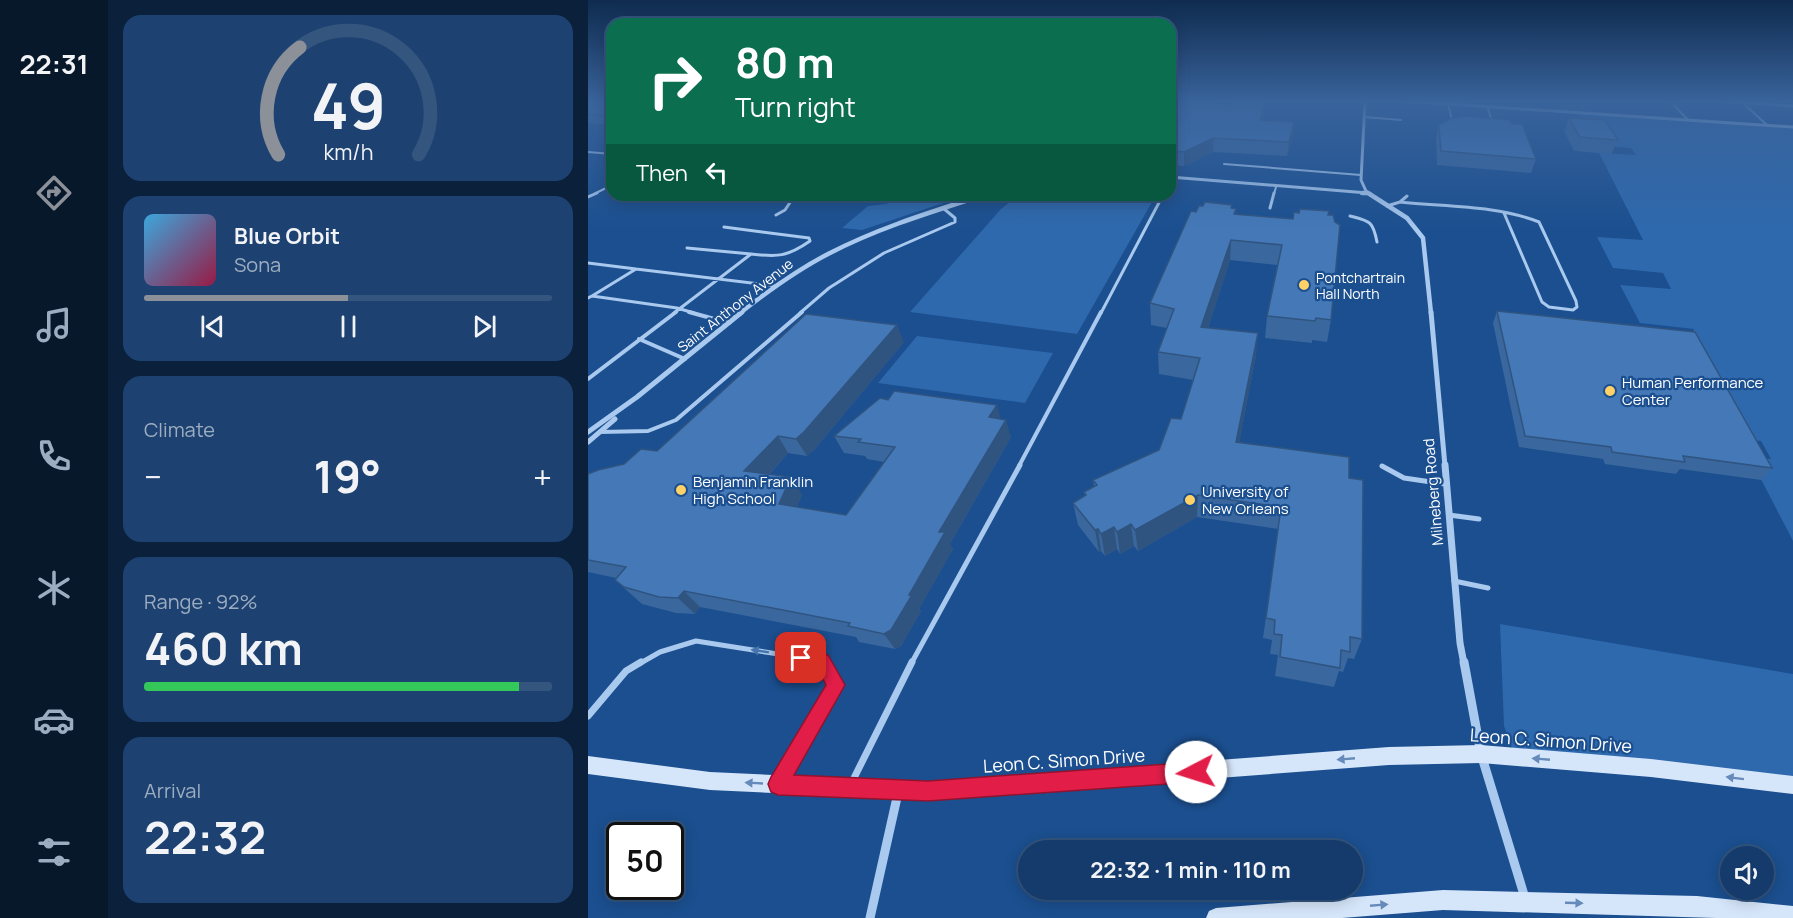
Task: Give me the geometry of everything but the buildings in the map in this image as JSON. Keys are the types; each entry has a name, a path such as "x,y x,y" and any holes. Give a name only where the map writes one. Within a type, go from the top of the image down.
{"main road":[{"name":"Leon C. Simon Drive","path":"588,765 710,781 928,791 1389,756 1481,754 1651,768 1793,785"},
{"path":"1216,918 1443,900 1697,906 1793,916"}],"street":[{"path":"1176,179 1368,194 1361,175 1363,144"},
{"name":"Milneberg Road","path":"1368,194 1412,223 1423,238 1460,643 1481,754 1526,902"},
{"name":"Saint Anthony Avenue","path":"588,442 642,394 729,323 776,286 809,264 883,229 965,201"},
{"name":"Saint Anthony Avenue","path":"588,432 642,394"},
{"path":"870,918 899,790"}],"lane":[{"path":"588,152 606,154"},
{"path":"1224,164 1361,175"},
{"path":"1270,208 1276,187"},
{"path":"588,196 606,188"},
{"path":"1400,202 1407,196"},
{"path":"776,214 785,210 791,201"},
{"path":"849,787 929,628 1009,486 1160,201"},
{"path":"1387,206 1400,202 1504,213 1531,218 1539,222 1576,301 1577,306 1573,310 1549,307 1542,302 1504,213"},
{"path":"600,432 641,434 660,430 675,420 829,288 884,253 955,222 955,218 943,208"},
{"path":"1350,216 1367,220 1374,226 1377,242"},
{"path":"687,248 783,257 790,255 810,241 809,238 724,227"},
{"path":"588,379 677,308 751,254"},
{"path":"588,264 776,286"},
{"path":"590,297 636,270"},
{"path":"590,297 677,308 729,323"},
{"path":"639,339 685,359"},
{"path":"1382,466 1391,474 1412,481 1445,484"},
{"path":"1448,514 1479,519"},
{"path":"1454,581 1488,588"},
{"path":"588,716 626,671 660,652 696,641 822,661 836,685 778,784"}],"shaded area":[{"path":"1605,144 1793,144 1793,541 1749,456 1771,459 1761,441 1739,439 1688,344 1694,329 1640,323 1620,285 1671,289 1663,273 1613,268 1597,237 1643,240 1599,153 1636,155 1631,148"},
{"path":"896,201 945,201 862,230 842,228 868,206"},
{"path":"1011,201 1153,201 1077,334 910,312 1001,209"},
{"path":"917,336 1053,353 1025,403 878,383"},
{"path":"1500,624 1793,674 1793,785 1515,756 1504,726"}],"place":[{"name":"Pontchartrain Hall North","path":"1304,285"},
{"name":"Human Performance Center","path":"1610,391"},
{"name":"Benjamin Franklin High School","path":"681,490"},
{"name":"University of New Orleans","path":"1190,500"}],"route":[{"path":"801,658 822,661 836,685 778,784 928,791 1196,772"}]}
